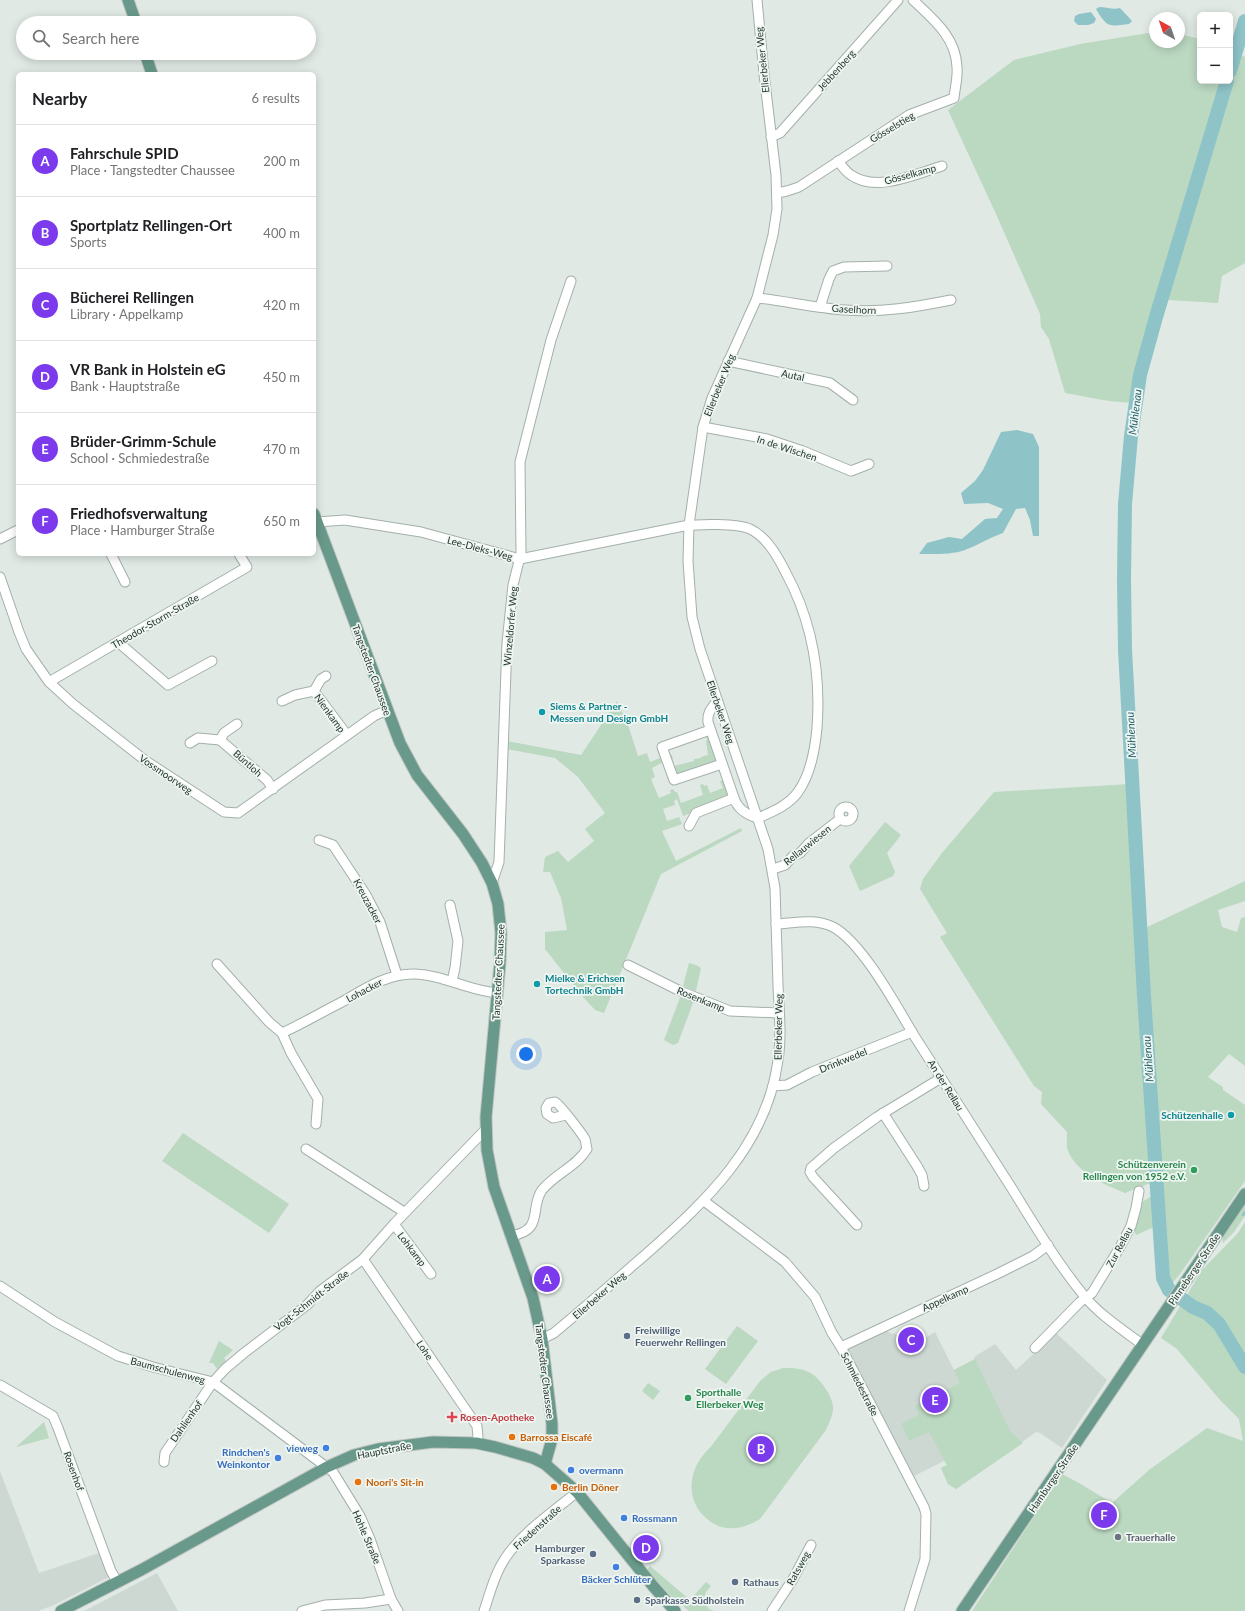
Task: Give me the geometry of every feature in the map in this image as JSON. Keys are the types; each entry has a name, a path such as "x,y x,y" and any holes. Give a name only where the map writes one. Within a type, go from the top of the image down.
{"main road":[{"path":"128,0 134,16"},
{"path":"147,60 151,72"},
{"name":"Tangstedter Chaussee","path":"316,518 400,742 417,775 482,862 492,882 501,918 498,994 485,1130 490,1170 510,1236 533,1298 542,1339 552,1431 552,1439 545,1464"},
{"name":"Pinneberger Straße","path":"1143,1345 1245,1194"},
{"name":"Hamburger Straße","path":"962,1611 1143,1345"},
{"name":"Hauptstraße","path":"62,1611 118,1583 327,1467 354,1455 394,1446 433,1442 476,1443 533,1458 545,1464 577,1492 652,1586 675,1611"}],"street":[{"name":"Ellerbeker Weg","path":"542,1339 554,1334 592,1302 704,1201 749,1144 760,1123 773,1086 778,1060 779,1012 776,888 773,869 758,818 700,649 692,617 688,564 689,525 703,427 712,398 756,298 775,224 777,209 777,193 757,0"},
{"name":"Jebbenberg","path":"771,137 780,133 898,0"},
{"name":"Gösselstieg","path":"777,193 787,192 799,187 909,114 954,98 957,66 952,45 942,28 913,0"},
{"name":"Gösselkamp","path":"838,161 851,176 866,182 884,183 902,179 942,166"},
{"path":"820,307 833,271 844,267 887,266"},
{"name":"Winzeldorfer Weg","path":"492,882 499,862 508,636 513,585 520,558 520,462 551,340 571,281"},
{"name":"Gaselhorn","path":"756,298 844,310 869,311 911,308 951,300"},
{"name":"Autal","path":"728,361 830,383 853,400"},
{"name":"In de Wischen","path":"703,427 768,439 803,451 851,471 869,464"},
{"name":"Lee-Dieks-Weg","path":"316,518 345,520 421,532 520,558 689,525 749,528 760,535 778,557 793,584 801,604 813,648 818,682 818,714 816,742 809,769 798,792 782,807 758,818"},
{"path":"0,540 16,531"},
{"path":"112,556 126,582"},
{"name":"Theodor-Storm-Straße","path":"49,682 247,567 240,556"},
{"name":"Vossmoorweg","path":"0,577 26,649 49,682 73,704 146,761 224,812 238,813 374,716 387,710"},
{"path":"118,642 168,685 212,661"},
{"name":"Nienkamp","path":"282,701 295,695 314,690 321,679 326,676"},
{"name":"Nienkamp","path":"314,690 347,736"},
{"path":"717,700 707,716 710,730 738,807 745,813 758,818"},
{"path":"190,743 198,738 220,740 224,733 237,724"},
{"path":"710,730 662,747 671,774 674,780 722,764"},
{"name":"Büntloh","path":"220,740 267,780 273,789"},
{"path":"689,826 696,813 734,798"},
{"name":"Rellauwiesen","path":"773,869 785,865 793,856 800,853 809,843 840,819"},
{"name":"Kreuzacker","path":"319,840 333,845 366,895 380,922 397,975"},
{"path":"450,905 458,941 452,981"},
{"name":"An der Rellau","path":"776,924 812,921 833,927 846,936 867,961 1048,1245 1086,1298 1109,1319 1143,1345"},
{"path":"217,964 269,1022 282,1033 291,1053 318,1099 316,1124"},
{"name":"Rosenkamp","path":"628,965 692,996 730,1011 779,1012"},
{"name":"Lohacker","path":"282,1033 299,1026 371,985 397,975 431,975 478,990 498,994"},
{"name":"Drinkwedel","path":"773,1086 787,1085 812,1072 912,1032"},
{"path":"857,1225 813,1177 810,1172 811,1168 834,1148 883,1113 941,1078"},
{"path":"883,1113 917,1166 922,1175 924,1186"},
{"path":"510,1236 522,1233 530,1227 535,1218 538,1201 542,1191 556,1177 583,1156 587,1149 585,1140 579,1129 566,1115"},
{"name":"Vogt-Schmidt-Straße","path":"213,1382 244,1352 292,1317 320,1291 363,1259 404,1212 485,1130"},
{"path":"306,1149 404,1212"},
{"name":"Zur Rellau","path":"1086,1298 1092,1293 1131,1226 1139,1191"},
{"name":"Schmiedestraße","path":"704,1201 785,1262 815,1297 832,1333 841,1347 924,1507 926,1514 925,1559 909,1611"},
{"name":"Lohkamp","path":"394,1224 431,1274"},
{"name":"Appelkamp","path":"841,1347 998,1274 1033,1256 1048,1245"},
{"name":"Lohe","path":"363,1259 477,1426 478,1437 476,1443"},
{"name":"Baumschulenweg","path":"0,1286 55,1322 118,1356 153,1367 213,1382 327,1467"},
{"path":"1035,1348 1086,1298"},
{"name":"Dahlienhof","path":"164,1462 164,1453 213,1382"},
{"name":"Rosenhof","path":"0,1385 53,1416 111,1571 118,1583"},
{"name":"Hohle Straße","path":"327,1467 337,1476 360,1516 370,1539 391,1599 398,1611"},
{"name":"Friedenstraße","path":"484,1611 496,1578 506,1557 515,1546 546,1517 577,1492"},
{"name":"Ratsweg","path":"772,1611 793,1579 811,1545"},
{"path":"302,1611 325,1605 372,1602 391,1599"}],"shaded area":[{"path":"887,1331 892,1334 895,1333 905,1352 925,1343 925,1338 935,1332 954,1370 975,1359 974,1357 995,1344 1016,1370 1056,1333 1107,1380 1062,1448 1040,1433 1036,1432 956,1489 948,1484 941,1468 947,1465 944,1461 914,1476 847,1349"},
{"path":"0,1471 39,1573 99,1553 109,1577 54,1605 38,1611 0,1611"},
{"path":"157,1573 178,1611 84,1611"}],"green space":[{"path":"1149,33 1149,48 1185,48 1185,35 1197,38 1197,84 1233,84 1233,51 1245,57 1245,263 1222,276 1218,303 1168,300 1139,401 1123,402 1103,400 1065,393 1049,339 1041,327 1040,314 948,110 1014,60 1080,44"},
{"path":"617,701 627,722 638,756 647,753 650,762 660,758 657,749 660,748 665,761 652,768 655,777 651,779 659,798 671,793 670,790 673,789 677,792 681,803 703,795 700,785 707,785 710,793 723,788 720,781 725,779 730,795 727,799 683,816 677,799 674,801 675,805 663,809 667,821 679,817 682,824 662,831 676,861 741,828 742,831 661,874 604,1013 595,1010 583,997 545,949 545,932 567,930 561,898 550,872 543,872 545,857 558,851 568,862 594,841 585,829 605,813 578,777 555,758 506,749 506,741 581,755"},
{"path":"705,734 708,735 718,760 717,763 675,777 666,749 668,748 669,755 672,755 674,766 694,761 694,759 708,755"},
{"path":"1130,784 1145,1077 1152,1077 1143,929 1245,881 1245,901 1218,910 1222,927 1237,932 1241,918 1245,917 1245,1066 1229,1054 1208,1077 1223,1087 1223,1090 1245,1105 1245,1181 1180,1274 1163,1294 1157,1276 1154,1227 1136,1235 1133,1228 1142,1202 1152,1196 1153,1182 1125,1193 1092,1177 1072,1159 1067,1149 1067,1132 1041,1104 1042,1092 1034,1086 940,937 947,933 920,889 923,879 942,853 994,792"},
{"path":"885,822 901,835 887,853 895,872 893,876 860,891 849,866"},
{"path":"689,963 701,968 696,991 683,986"},
{"path":"681,995 694,1000 678,1043 673,1045 664,1040"},
{"path":"183,1133 289,1204 269,1233 162,1161"},
{"path":"1245,1201 1245,1216 1234,1232 1223,1243 1222,1234"},
{"path":"1245,1222 1245,1611 972,1611 1062,1474 1112,1503 1149,1470 1207,1428 1243,1441 1239,1419 1220,1400 1177,1349 1161,1338 1202,1270 1238,1233"},
{"path":"737,1326 758,1341 726,1384 705,1369"},
{"path":"219,1341 233,1350 224,1358 226,1361 217,1369 213,1363 209,1363"},
{"path":"975,1359 1010,1431 1023,1443 956,1489 948,1484 941,1468 947,1465 929,1432 909,1441 901,1424 919,1415 915,1406 960,1383 954,1370"},
{"path":"783,1368 797,1368 809,1372 814,1375 823,1385 830,1396 833,1406 832,1415 826,1430 760,1519 748,1525 736,1528 717,1525 705,1517 696,1505 693,1498 692,1484 696,1466 761,1380 771,1372"},
{"path":"648,1383 660,1391 653,1400 642,1391"},
{"path":"44,1422 49,1438 16,1447"},
{"path":"650,1566 690,1600 706,1582 711,1586 706,1592 703,1600 709,1609 714,1611 689,1611 670,1595 647,1570"}],"water":[{"path":"1099,7 1115,9 1120,8 1132,21 1129,24 1109,24 1103,19 1096,9"},
{"path":"1091,12 1096,19 1094,23 1088,25 1078,25 1074,21 1075,16"},
{"path":"1017,430 1033,434 1039,447 1039,536 1033,536 1030,520 1025,508 1016,509 1003,533 960,552 919,554 927,543 949,537 962,539 985,519 997,518 1003,509 988,503 964,504 961,493 975,481 983,470 1001,432"}],"waterway":[{"name":"Mühlenau","path":"1233,61 1245,21"},
{"name":"Mühlenau","path":"1226,84 1140,375 1131,436 1125,504 1125,650 1144,996 1163,1278 1169,1290 1193,1307 1207,1313 1219,1324 1245,1367"},
{"name":"Mühlenau","path":"1187,1303 1189,1298"}],"place":[{"name":"Siems & Partner - Messen und Design GmbH","path":"542,712"},
{"name":"Mielke & Erichsen Tortechnik GmbH","path":"537,984"},
{"name":"Schützenhalle","path":"1231,1115"},
{"name":"Schützenverein Rellingen von 1952 e.V.","path":"1194,1170"},
{"name":"Fahrschule SPID","path":"547,1279"},
{"name":"Freiwillige Feuerwehr Rellingen","path":"627,1336"},
{"name":"Bücherei Rellingen","path":"911,1340"},
{"name":"Sporthalle Ellerbeker Weg","path":"688,1398"},
{"name":"Brüder-Grimm-Schule","path":"935,1400"},
{"name":"Rosen-Apotheke","path":"452,1417"},
{"name":"Barrossa Eiscafé","path":"512,1437"},
{"name":"vieweg","path":"326,1448"},
{"name":"Sportplatz Rellingen-Ort","path":"761,1449"},
{"name":"Rindchen's Weinkontor","path":"278,1458"},
{"name":"overmann","path":"571,1470"},
{"name":"Noori's Sit-in","path":"358,1482"},
{"name":"Berlin Döner","path":"554,1487"},
{"name":"Friedhofsverwaltung","path":"1104,1515"},
{"name":"Rossmann","path":"624,1518"},
{"name":"Trauerhalle","path":"1118,1537"},
{"name":"VR Bank in Holstein eG","path":"646,1548"},
{"name":"Hamburger Sparkasse","path":"593,1554"},
{"name":"Bäcker Schlüter","path":"616,1567"},
{"name":"Rathaus","path":"735,1582"},
{"name":"Sparkasse Südholstein","path":"637,1600"}]}
